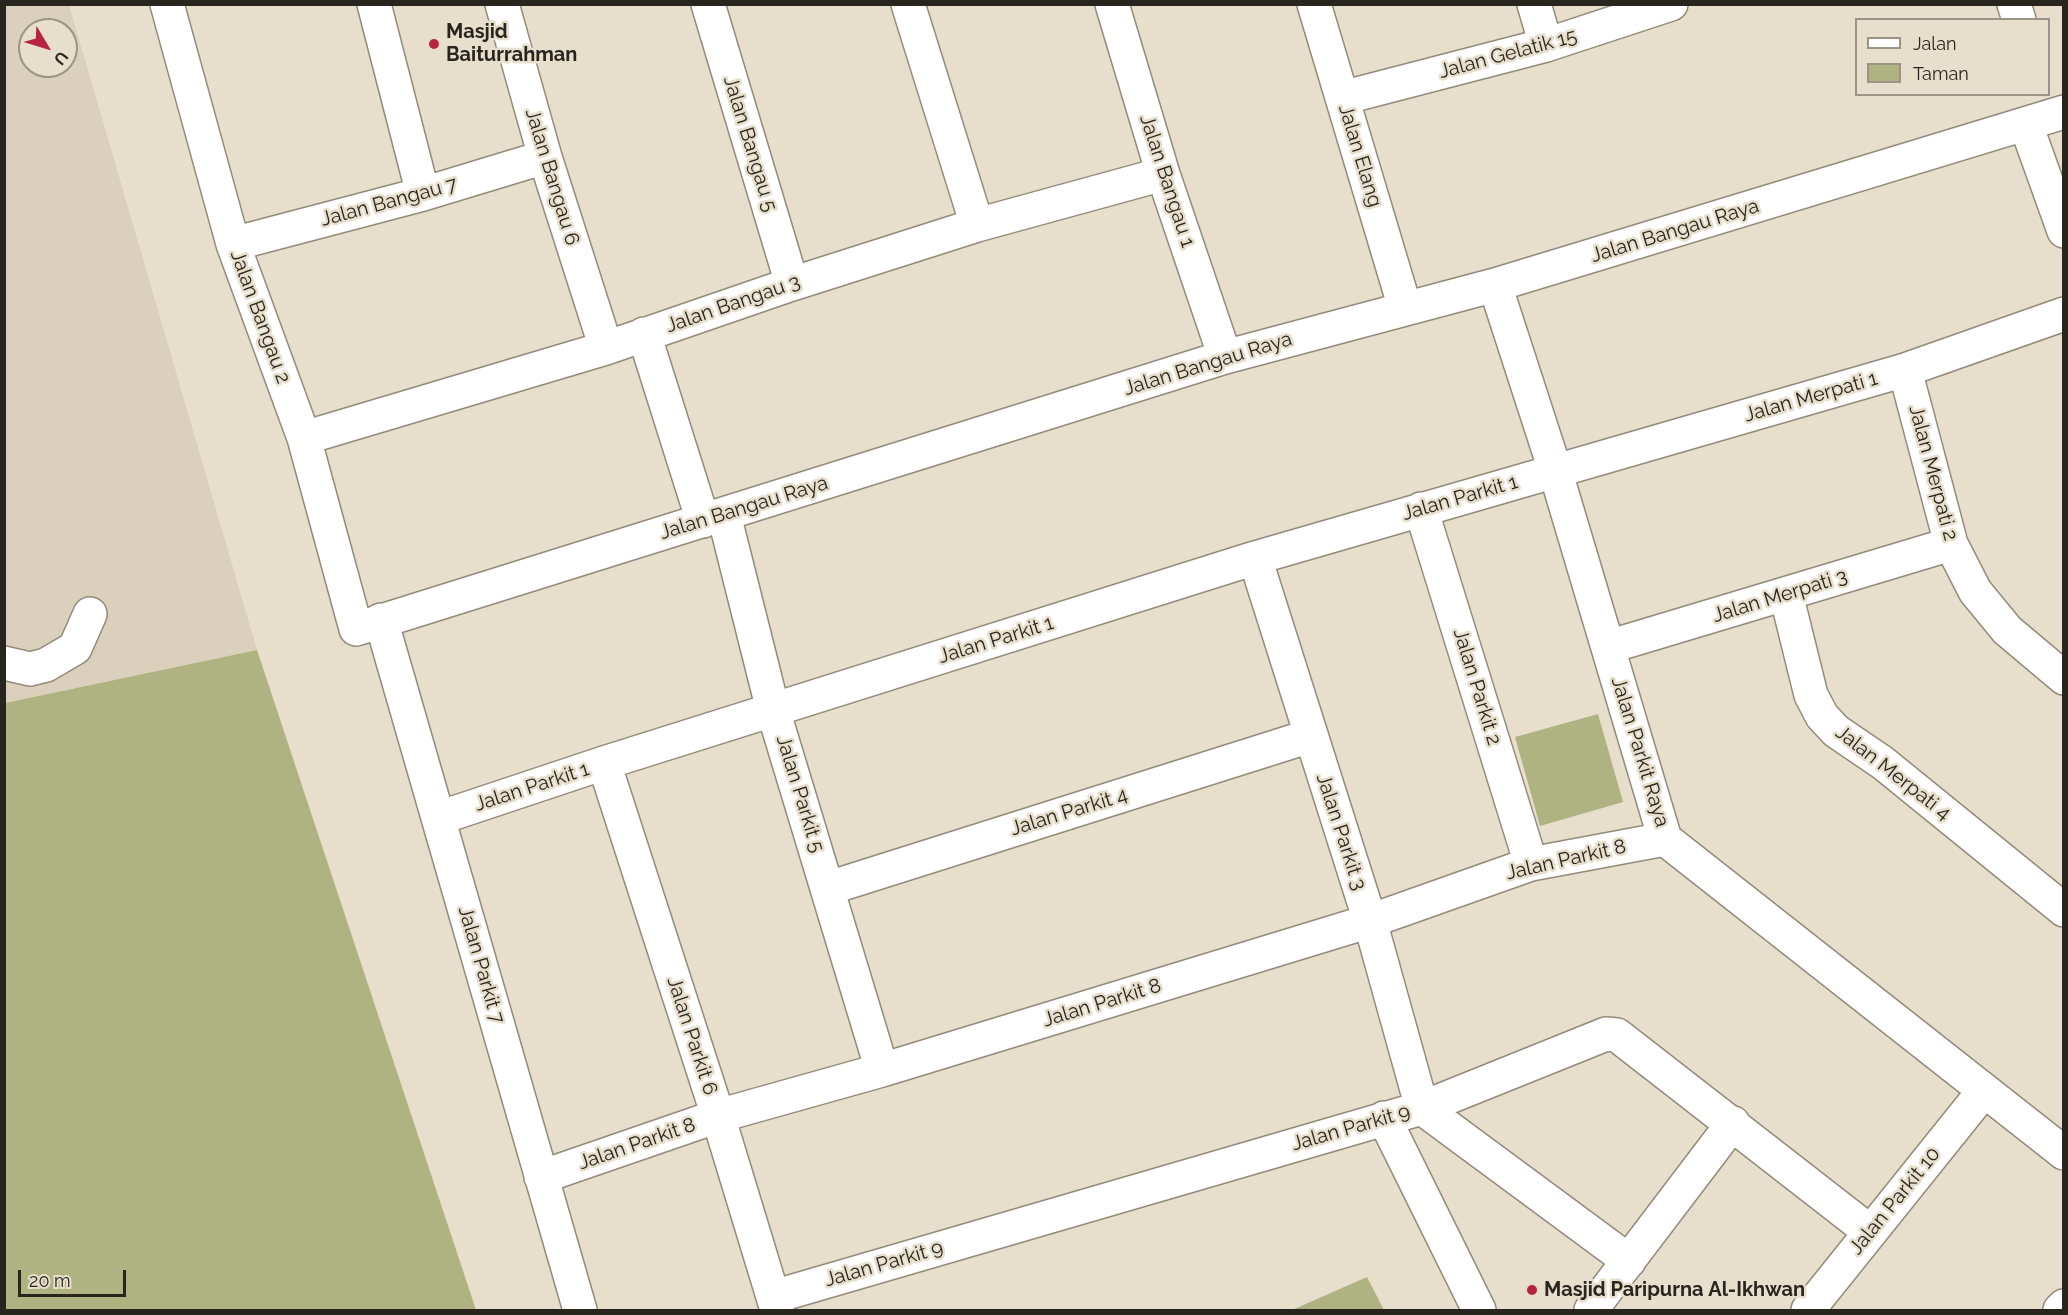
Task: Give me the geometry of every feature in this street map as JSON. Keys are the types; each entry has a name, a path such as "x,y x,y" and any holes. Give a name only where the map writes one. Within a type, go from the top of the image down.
{"street":[{"name":"Jalan Bangau 2","path":"167,4 233,244 369,624"},
{"path":"374,4 423,194"},
{"name":"Jalan Bangau 6","path":"502,4 544,157 606,348"},
{"name":"Jalan Bangau 5","path":"708,4 792,284"},
{"path":"908,4 977,225"},
{"name":"Jalan Bangau 1","path":"1112,4 1163,174 1225,357"},
{"name":"Jalan Elang","path":"1314,4 1405,308"},
{"path":"1534,4 1546,45"},
{"name":"Jalan Gelatik 15","path":"1342,98 1546,45 1671,4"},
{"path":"2047,112 2064,231"},
{"name":"Jalan Bangau Raya","path":"369,624 1225,357 1495,285 2047,112"},
{"name":"Jalan Bangau 7","path":"233,244 423,194 544,157"},
{"name":"Jalan Bangau 3","path":"304,438 606,348 792,284 977,225 1163,174"},
{"name":"Jalan Parkit Raya","path":"1495,285 1555,470 1665,839 1983,1092 2064,1153"},
{"name":"Jalan Merpati 1","path":"1555,470 1905,370 2064,314"},
{"path":"644,334 713,518"},
{"name":"Jalan Merpati 2","path":"1905,370 1951,544 1975,591 2007,630 2064,678"},
{"name":"Jalan Parkit 1","path":"439,818 604,763 1255,558 1555,470"},
{"name":"Jalan Parkit 2","path":"1422,509 1532,864"},
{"name":"Jalan Parkit 5","path":"713,518 829,888 882,1070"},
{"name":"Jalan Merpati 3","path":"1608,647 1951,544"},
{"name":"Jalan Parkit 3","path":"1255,558 1370,921 1422,1107"},
{"name":"Jalan Merpati 4","path":"1786,594 1811,695 1822,716 1836,731 1883,763 2064,910"},
{"path":"4,663 30,669 46,665 75,648 90,614"},
{"name":"Jalan Parkit 7","path":"369,624 439,818 580,1311"},
{"name":"Jalan Parkit 4","path":"829,888 1310,736"},
{"name":"Jalan Parkit 6","path":"604,763 718,1116 775,1304"},
{"name":"Jalan Parkit 8","path":"541,1177 718,1116 882,1070 1370,921 1532,864 1665,839"},
{"name":"Jalan Parkit 9","path":"775,1304 1422,1107 1606,1034 1617,1035 1869,1231"},
{"name":"Jalan Parkit 10","path":"1808,1311 1869,1231 1983,1092"},
{"path":"1422,1107 1629,1261"},
{"path":"1384,1118 1479,1311"},
{"path":"1590,1311 1733,1123"},
{"path":"2060,1311 2064,1306"}],"shaded area":[{"path":"4,5 69,5 73,18 18,18 18,78 78,78 78,36 257,650 5,703"}],"green space":[{"path":"257,650 476,1310 5,1310 5,703"},
{"path":"1598,714 1623,802 1540,826 1515,737"},
{"path":"1367,1277 1384,1310 1292,1310"}],"place":[{"name":"Masjid Baiturrahman","path":"434,44"},
{"name":"Masjid Paripurna Al-Ikhwan","path":"1532,1290"}]}
